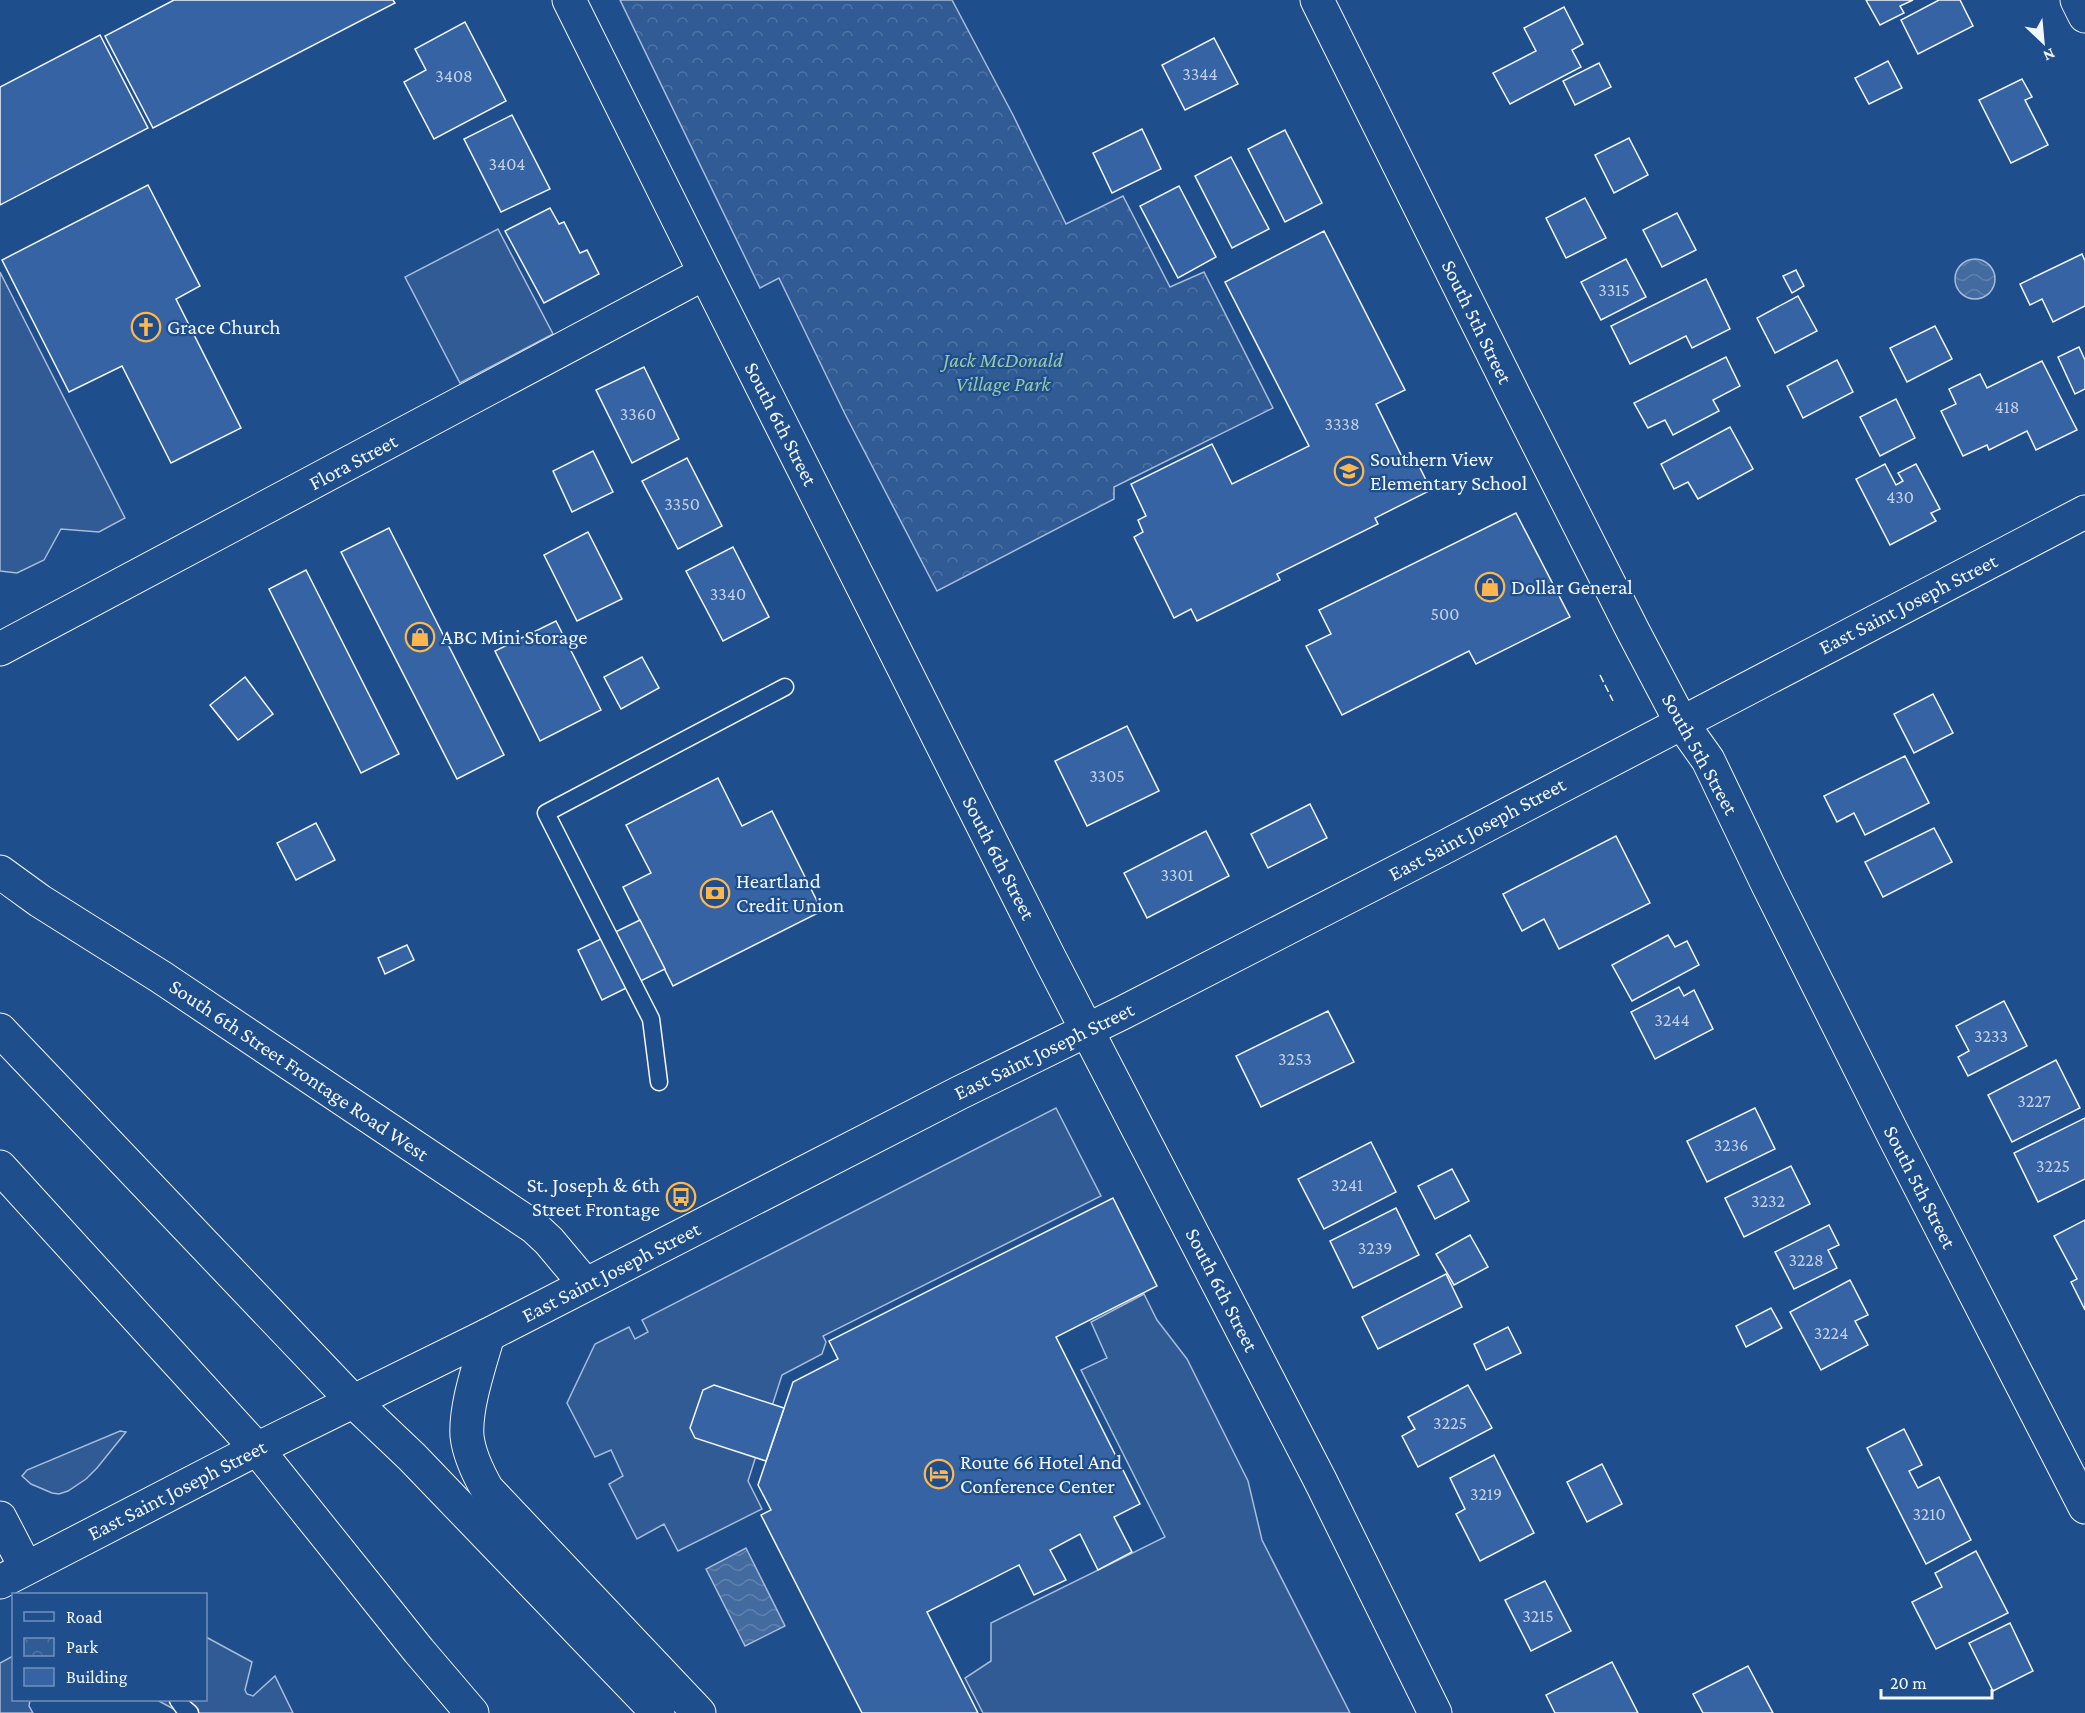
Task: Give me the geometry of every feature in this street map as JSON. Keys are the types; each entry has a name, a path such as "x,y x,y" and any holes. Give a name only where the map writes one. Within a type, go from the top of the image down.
{"street":[{"name":"South 6th Street","path":"569,0 1087,1030 1314,1470 1435,1713"},
{"name":"South 5th Street","path":"1317,0 1514,396 1681,722 1708,760 1885,1119 2085,1507"},
{"path":"2077,0 2085,16"},
{"name":"Flora Street","path":"0,650 705,273"},
{"name":"East Saint Joseph Street","path":"13,1576 257,1449 488,1335 1441,849 2085,512"},
{"name":"South 6th Street Frontage Road West","path":"0,872 40,901 161,977 534,1227 549,1241 585,1284"},
{"path":"0,1030 353,1401 420,1466 658,1713"},
{"path":"0,1167 257,1449 419,1651 472,1713"},
{"path":"488,1335 474,1384 467,1437 474,1466 487,1489 699,1713"},
{"path":"0,1518 13,1576"},
{"path":"419,1651 455,1713"}],"lane":[{"path":"658,1082 651,1019 546,813 786,687"},
{"path":"179,1701 190,1713"}],"shaded area":[{"path":"498,229 553,334 460,383 405,277"},
{"path":"0,272 125,518 99,532 61,529 44,560 17,573 0,571"},
{"path":"1056,1108 1101,1196 823,1336 826,1342 822,1354 782,1375 748,1481 762,1509 678,1551 664,1524 637,1539 609,1484 623,1476 611,1450 595,1457 567,1403 595,1344 629,1327 635,1339 648,1332 642,1320"},
{"path":"1144,1294 1157,1320 1187,1359 1248,1481 1262,1540 1350,1713 983,1713 965,1678 991,1661 991,1623 1165,1537 1081,1370 1107,1358 1091,1322"},
{"path":"120,1431 126,1432 97,1468 68,1491 59,1494 52,1493 31,1484 22,1476 27,1470"},
{"path":"207,1638 252,1662 245,1690 247,1694 253,1696 275,1676 293,1713 181,1713 159,1701 207,1701"},
{"path":"12,1657 12,1701 30,1701 29,1706 33,1713 0,1713 0,1663"}],"green space":[{"name":"Jack McDonald Village Park","path":"620,0 952,0 1013,115 1066,224 1123,196 1170,287 1204,272 1273,408 1114,487 1114,499 937,591 845,414 779,278 760,288"}],"water":[{"path":"1975,259 1989,265 1995,279 1989,293 1975,299 1961,293 1955,279 1961,265"},
{"path":"746,1548 785,1626 745,1646 706,1569"}],"building":[{"path":"174,0 393,0 395,3 153,128 105,36"},
{"path":"1866,0 1913,0 1900,6 1904,13 1880,25"},
{"path":"1939,0 1960,0 1973,26 1918,54 1901,20"},
{"path":"1564,7 1583,44 1572,50 1581,67 1510,104 1493,73 1536,51 1524,28"},
{"path":"465,22 506,101 434,139 404,82 426,70 415,49"},
{"path":"100,35 148,128 0,205 0,87"},
{"path":"1214,38 1238,84 1185,110 1162,65"},
{"path":"1888,61 1902,88 1869,104 1855,78"},
{"path":"1599,63 1611,87 1575,105 1563,81"},
{"path":"2022,79 2032,97 2025,100 2048,145 2011,163 1979,100"},
{"path":"512,115 550,189 501,212 464,139"},
{"path":"1142,129 1161,169 1112,193 1093,153"},
{"path":"1285,130 1322,203 1285,222 1248,149"},
{"path":"1629,138 1648,175 1614,193 1595,155"},
{"path":"1231,157 1269,229 1232,248 1195,176"},
{"path":"148,185 200,286 176,299 241,428 171,463 122,366 69,392 2,260"},
{"path":"1179,186 1216,257 1178,278 1140,206"},
{"path":"1585,198 1606,238 1566,258 1546,218"},
{"path":"550,208 559,224 564,222 580,253 587,250 599,274 544,303 505,231"},
{"path":"1677,213 1696,250 1662,267 1643,230"},
{"path":"1324,231 1405,390 1376,404 1405,463 1415,458 1431,490 1375,518 1378,524 1277,574 1280,580 1197,621 1191,609 1174,618 1134,537 1143,532 1138,520 1146,516 1131,484 1212,444 1232,484 1309,446 1225,282"},
{"path":"2082,254 2085,261 2085,306 2053,322 2042,299 2030,305 2020,284"},
{"path":"1626,259 1646,297 1601,320 1581,282"},
{"path":"1796,270 1804,286 1792,293 1783,276"},
{"path":"1706,279 1730,329 1692,348 1686,336 1630,364 1611,326"},
{"path":"1798,296 1817,331 1775,353 1757,318"},
{"path":"1935,326 1952,359 1907,382 1890,348"},
{"path":"2079,347 2085,360 2085,389 2075,394 2058,357"},
{"path":"1726,357 1740,386 1713,400 1719,411 1673,435 1665,420 1648,428 1634,403"},
{"path":"1837,360 1853,392 1803,418 1787,386"},
{"path":"2042,361 2077,430 2036,450 2027,431 1989,450 1987,445 1963,456 1941,411 1956,404 1949,389 1980,374 1987,388"},
{"path":"644,367 679,439 632,463 596,390"},
{"path":"1896,399 1915,438 1880,456 1860,417"},
{"path":"1730,427 1753,469 1698,499 1688,482 1674,489 1661,464"},
{"path":"593,451 613,492 572,512 553,471"},
{"path":"687,458 722,526 678,549 642,481"},
{"path":"1885,464 1896,485 1903,481 1898,473 1916,464 1940,509 1931,513 1936,521 1890,545 1856,479"},
{"path":"1516,513 1570,617 1476,664 1469,651 1342,715 1306,646 1331,634 1319,610"},
{"path":"389,528 504,755 457,779 341,552"},
{"path":"588,532 622,599 577,621 544,555"},
{"path":"733,547 769,617 723,641 686,571"},
{"path":"306,570 399,754 361,773 269,589"},
{"path":"556,621 601,710 540,741 495,651"},
{"path":"642,657 659,688 621,709 604,677"},
{"path":"245,677 273,714 238,740 210,705"},
{"path":"1933,694 1953,733 1914,753 1894,714"},
{"path":"1127,726 1159,791 1087,826 1055,761"},
{"path":"1905,756 1929,803 1865,835 1854,813 1837,822 1824,796"},
{"path":"718,778 742,826 772,811 822,911 673,986 623,887 651,873 626,825"},
{"path":"1310,804 1327,838 1268,868 1251,834"},
{"path":"316,823 335,860 296,880 277,843"},
{"path":"1934,828 1952,862 1883,897 1865,862"},
{"path":"1206,831 1229,876 1147,918 1124,873"},
{"path":"1616,836 1650,903 1559,949 1544,919 1522,931 1503,894"},
{"path":"640,920 665,969 602,1000 578,950"},
{"path":"1668,935 1675,947 1687,941 1699,965 1632,1001 1612,965"},
{"path":"407,945 414,960 385,974 378,958"},
{"path":"1679,987 1684,996 1694,990 1713,1029 1655,1059 1631,1012"},
{"path":"2004,1001 2027,1046 1968,1076 1958,1057 1969,1051 1956,1026"},
{"path":"1328,1011 1354,1062 1261,1107 1236,1056"},
{"path":"2056,1060 2080,1108 2012,1142 1988,1095"},
{"path":"1755,1108 1775,1149 1707,1182 1687,1141"},
{"path":"2085,1118 2085,1179 2038,1202 2014,1153"},
{"path":"1371,1142 1396,1192 1324,1229 1298,1179"},
{"path":"1791,1166 1810,1204 1744,1237 1725,1198"},
{"path":"1452,1169 1469,1201 1435,1219 1418,1186"},
{"path":"1113,1198 1157,1286 1056,1337 1140,1504 1114,1517 1132,1552 1098,1570 1080,1534 1050,1550 1066,1580 1034,1595 1019,1565 927,1612 978,1713 862,1713 761,1515 771,1510 758,1485 793,1382 838,1359 829,1341"},
{"path":"1396,1208 1419,1255 1353,1288 1330,1241"},
{"path":"2085,1220 2085,1310 2071,1282 2077,1279 2054,1236"},
{"path":"1829,1225 1839,1245 1828,1250 1837,1268 1794,1289 1775,1252"},
{"path":"1470,1235 1488,1267 1454,1285 1436,1254"},
{"path":"1446,1274 1462,1307 1378,1349 1362,1317"},
{"path":"1850,1280 1868,1315 1855,1321 1868,1345 1821,1370 1790,1312"},
{"path":"1771,1308 1782,1328 1746,1347 1736,1326"},
{"path":"1508,1327 1521,1353 1486,1370 1474,1344"},
{"path":"714,1385 784,1408 766,1461 695,1438 690,1428 703,1390"},
{"path":"1468,1385 1492,1428 1418,1467 1402,1436 1415,1429 1408,1417"},
{"path":"1904,1429 1922,1465 1909,1471 1918,1488 1939,1477 1971,1540 1926,1564 1867,1448"},
{"path":"1494,1455 1534,1533 1480,1561 1456,1514 1465,1509 1450,1478"},
{"path":"1602,1464 1622,1504 1587,1522 1567,1482"},
{"path":"1976,1551 2008,1613 1936,1649 1912,1602 1942,1587 1935,1573"},
{"path":"1545,1581 1571,1631 1531,1651 1505,1600"},
{"path":"2010,1623 2033,1671 1993,1691 1969,1643"},
{"path":"1612,1662 1638,1713 1555,1713 1546,1695"},
{"path":"1748,1666 1773,1713 1703,1713 1693,1694"}],"fence":[{"path":"1600,675 1613,701"}],"place":[{"name":"Grace Church","path":"146,327"},
{"name":"Southern View Elementary School","path":"1349,471"},
{"name":"Dollar General","path":"1490,587"},
{"name":"ABC Mini Storage","path":"420,637"},
{"name":"Heartland Credit Union","path":"715,893"},
{"name":"St. Joseph & 6th Street Frontage","path":"681,1197"},
{"name":"Route 66 Hotel And Conference Center","path":"939,1474"}]}
